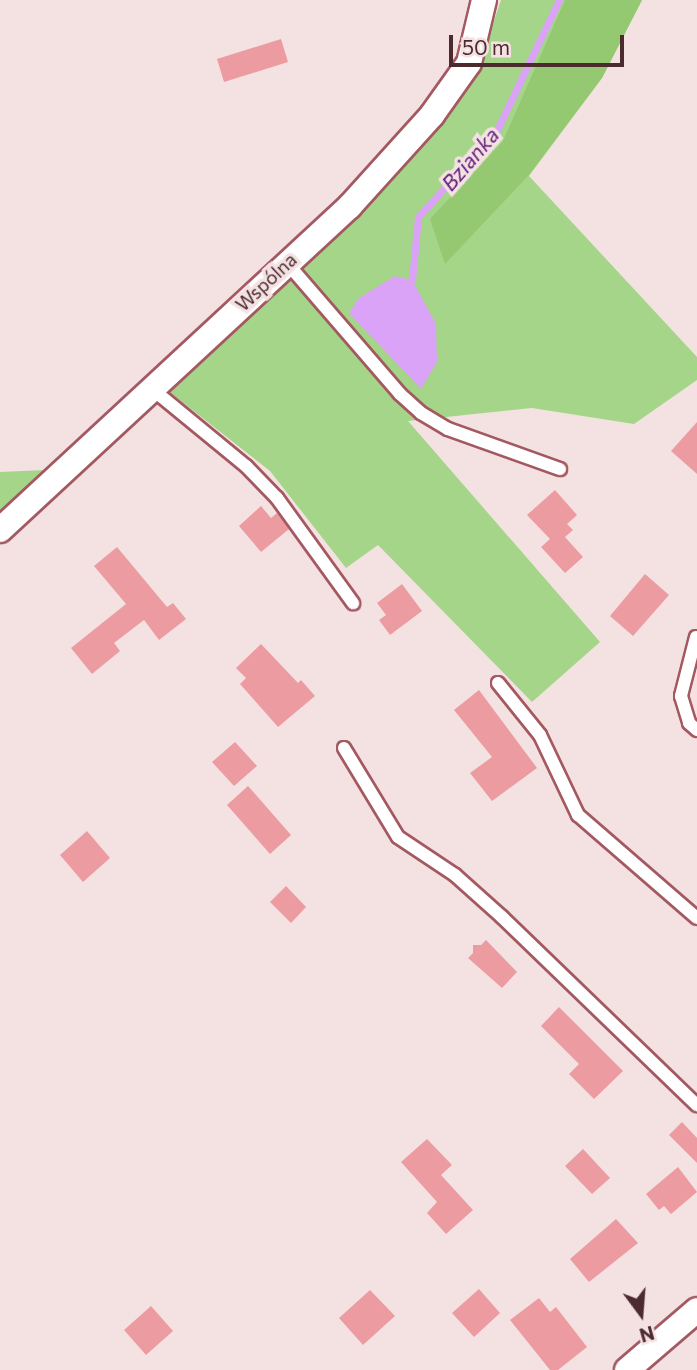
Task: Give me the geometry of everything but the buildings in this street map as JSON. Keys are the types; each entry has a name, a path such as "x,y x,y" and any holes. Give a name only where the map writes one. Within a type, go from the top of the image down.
{"street":[{"name":"Wspólna","path":"0,530 349,206 432,115 468,63 484,0"},
{"path":"627,1370 697,1310"}],"lane":[{"path":"287,263 400,394 421,413 448,429 560,469"},
{"path":"151,388 246,466 277,498 353,603"},
{"path":"696,637 681,695 689,723 697,730"},
{"path":"498,683 540,735 578,815 697,918"},
{"path":"344,748 398,837 455,875 493,908 697,1105"}],"green space":[{"path":"501,0 642,0 602,78 529,176 697,357 697,380 634,424 532,408 408,421 600,642 532,702 378,545 346,568 270,471 167,390 430,132 476,73"},
{"path":"565,0 642,0 602,78 528,176 445,264 430,219 503,141"},
{"path":"45,470 0,511 0,472"}],"shaded area":[{"path":"395,276 412,280 436,324 437,362 421,389 349,313 359,298"}],"waterway":[{"name":"Bzianka","path":"412,280 418,217 497,130 559,0"}]}
